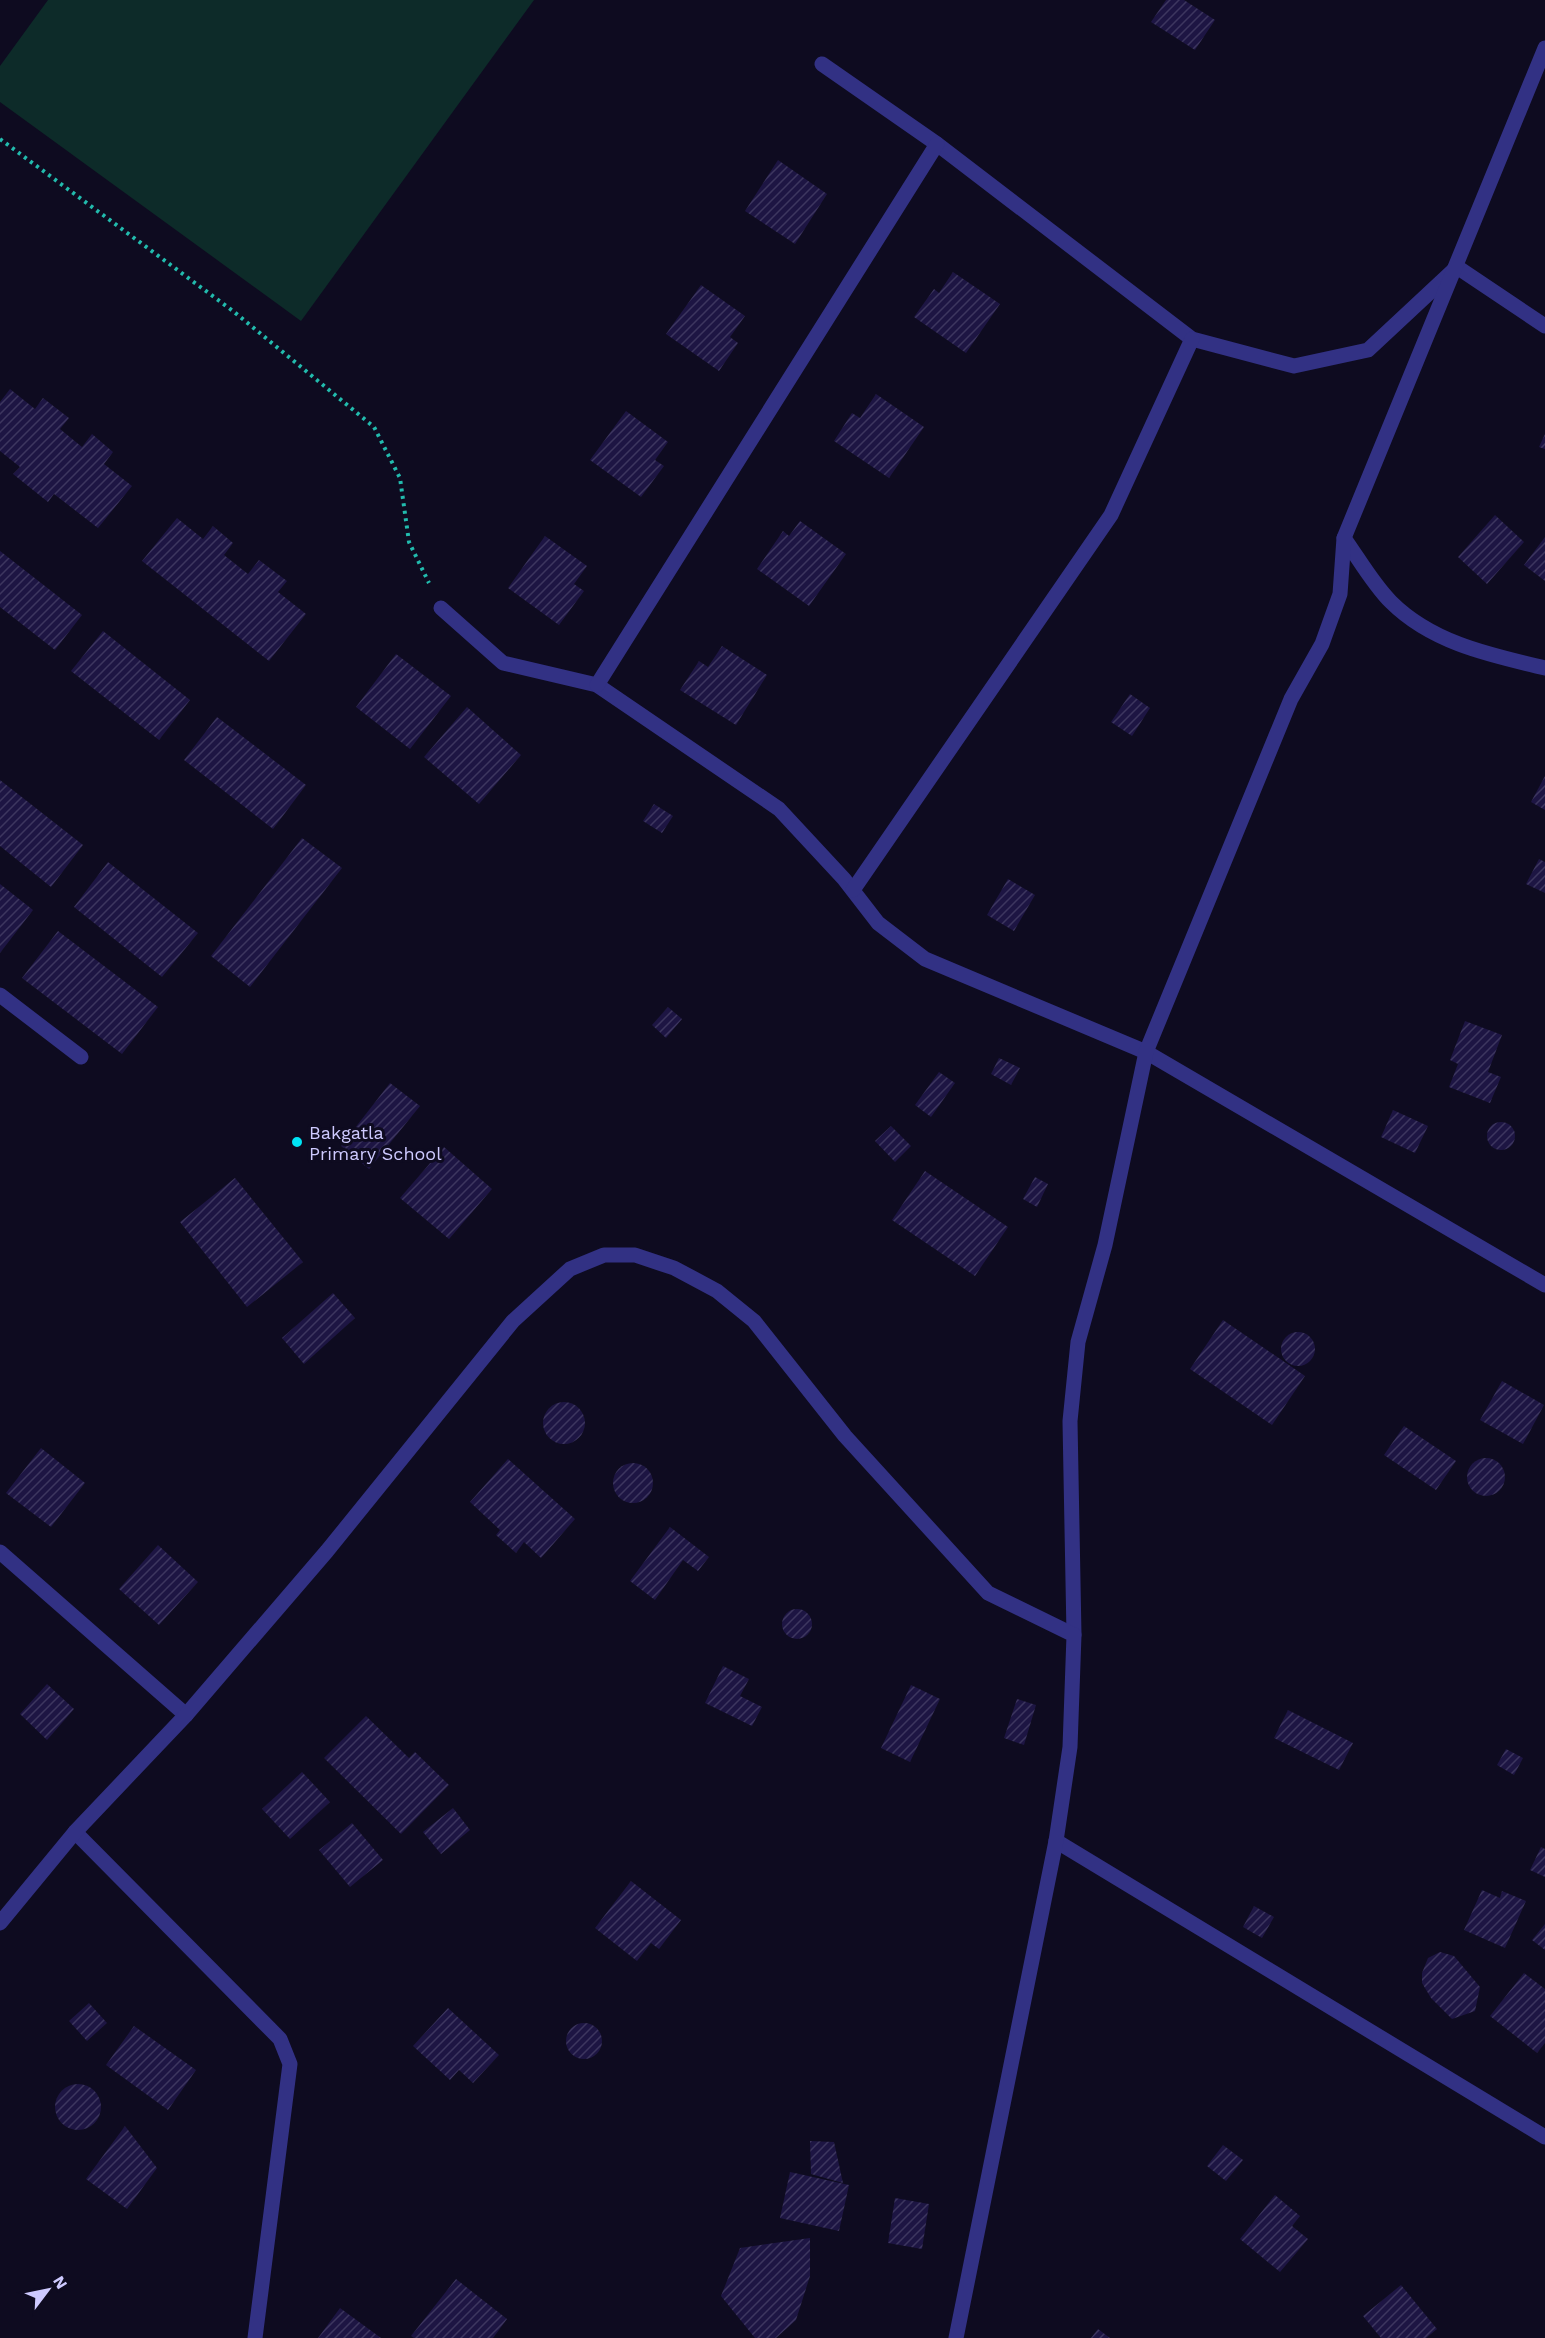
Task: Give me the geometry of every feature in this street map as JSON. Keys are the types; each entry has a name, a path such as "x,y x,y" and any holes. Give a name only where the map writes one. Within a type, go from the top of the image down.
{"street":[{"path":"956,2338 1056,1841 1070,1747 1074,1635 1070,1421 1078,1342 1105,1245 1146,1052 1291,699 1322,644 1340,594 1344,538 1545,48"},
{"path":"822,64 937,144 1192,339 1294,366 1368,350 1457,267"},
{"path":"597,686 937,144"},
{"path":"1457,267 1545,326"},
{"path":"853,890 1111,515 1192,339"},
{"path":"1344,538 1390,601 1423,629 1481,653 1545,668"},
{"path":"441,608 503,663 597,686 779,809 853,890 878,923 925,959 1146,1052 1545,1285"},
{"path":"0,995 81,1057"},
{"path":"0,1923 75,1832 186,1715 327,1551 513,1321 570,1269 604,1255 635,1255 674,1268 717,1291 754,1321 844,1436 988,1593 1074,1635"},
{"path":"0,1552 186,1715"},
{"path":"75,1832 280,2039 288,2054 290,2064 255,2338"},
{"path":"1056,1841 1545,2137"}],"path":[{"path":"0,139 233,311 374,427 400,478 409,542 441,608"}],"green space":[{"path":"48,0 534,0 301,321 0,102 0,66"}],"building":[{"path":"1166,0 1184,0 1215,20 1195,50 1151,22"},
{"path":"778,160 827,194 795,244 745,211"},
{"path":"953,272 1000,304 966,353 914,317 934,289 939,293"},
{"path":"701,285 745,316 730,337 738,343 719,371 666,334"},
{"path":"10,389 35,409 43,398 69,418 60,429 82,447 92,434 113,452 104,464 132,486 98,528 54,494 48,502 13,474 20,467 0,451 0,402"},
{"path":"876,394 924,427 889,478 834,441 852,413 860,418"},
{"path":"626,411 668,442 655,460 664,466 641,497 590,460"},
{"path":"1545,434 1545,449 1539,447"},
{"path":"1495,515 1524,542 1487,584 1458,557"},
{"path":"177,518 203,539 213,526 233,543 224,555 248,574 259,560 287,581 278,592 306,614 269,661 142,561"},
{"path":"800,521 846,554 809,606 757,569 783,531 789,536"},
{"path":"545,536 587,566 574,584 584,591 559,625 508,588"},
{"path":"1545,537 1545,581 1524,565"},
{"path":"0,551 82,615 55,650 0,607"},
{"path":"103,631 190,700 159,740 71,671"},
{"path":"722,646 767,675 736,725 680,690 699,661 708,667"},
{"path":"396,654 451,696 410,749 356,707"},
{"path":"1130,694 1150,708 1132,736 1111,722"},
{"path":"467,707 521,755 479,804 424,757"},
{"path":"217,717 306,785 273,829 184,760"},
{"path":"1545,776 1545,810 1531,802"},
{"path":"0,780 83,845 51,887 0,846"},
{"path":"654,804 673,816 662,833 643,821"},
{"path":"302,838 342,868 250,987 211,956"},
{"path":"1539,859 1545,862 1545,893 1526,884"},
{"path":"108,862 198,933 162,977 74,907"},
{"path":"1008,879 1035,895 1014,931 987,915"},
{"path":"0,884 33,910 0,953"},
{"path":"58,931 158,1007 122,1054 22,978"},
{"path":"668,1007 682,1019 666,1038 652,1025"},
{"path":"1465,1021 1502,1035 1488,1072 1501,1077 1490,1103 1449,1087 1458,1064 1450,1060"},
{"path":"999,1058 1020,1068 1011,1085 991,1074"},
{"path":"939,1072 955,1083 931,1117 915,1105"},
{"path":"390,1083 420,1106 369,1169 341,1146"},
{"path":"1393,1110 1428,1126 1415,1153 1381,1137"},
{"path":"1501,1122 1511,1126 1515,1136 1511,1146 1501,1150 1491,1146 1487,1136 1491,1126"},
{"path":"891,1126 911,1146 895,1162 875,1141"},
{"path":"444,1147 492,1189 449,1239 400,1198"},
{"path":"925,1171 1008,1227 975,1276 892,1220"},
{"path":"1035,1177 1048,1184 1037,1207 1023,1199"},
{"path":"235,1178 303,1262 247,1307 180,1222"},
{"path":"333,1293 355,1318 304,1364 282,1338"},
{"path":"1223,1320 1305,1376 1272,1425 1190,1369"},
{"path":"1298,1332 1310,1337 1315,1349 1310,1361 1298,1366 1286,1361 1281,1349 1286,1337"},
{"path":"1502,1381 1544,1405 1523,1444 1480,1420"},
{"path":"564,1402 579,1408 585,1423 579,1438 564,1444 549,1438 543,1423 549,1408"},
{"path":"1404,1426 1456,1461 1436,1490 1384,1455"},
{"path":"41,1448 85,1483 51,1527 6,1493"},
{"path":"1486,1458 1499,1464 1505,1477 1499,1490 1486,1496 1473,1490 1467,1477 1473,1464"},
{"path":"508,1459 575,1519 541,1558 524,1542 516,1553 496,1535 500,1530 470,1502"},
{"path":"633,1463 647,1469 653,1483 647,1497 633,1503 619,1497 613,1483 619,1469"},
{"path":"670,1527 709,1557 698,1571 683,1560 655,1600 630,1581"},
{"path":"158,1545 198,1582 159,1625 119,1589"},
{"path":"797,1609 808,1613 812,1624 808,1635 797,1639 786,1635 782,1624 786,1613"},
{"path":"723,1666 749,1679 740,1696 762,1707 752,1726 705,1703"},
{"path":"47,1684 74,1709 47,1740 20,1714"},
{"path":"911,1685 940,1699 910,1762 881,1748"},
{"path":"1017,1699 1036,1705 1024,1745 1004,1738"},
{"path":"1288,1710 1353,1743 1339,1770 1274,1738"},
{"path":"366,1716 409,1758 415,1752 449,1785 401,1834 324,1758"},
{"path":"1506,1749 1523,1758 1514,1775 1497,1765"},
{"path":"302,1772 330,1802 290,1839 262,1809"},
{"path":"453,1808 470,1830 441,1854 423,1832"},
{"path":"352,1823 383,1860 350,1887 319,1850"},
{"path":"1541,1847 1545,1849 1545,1877 1530,1870"},
{"path":"631,1881 681,1920 659,1949 651,1943 637,1961 595,1928"},
{"path":"1482,1890 1500,1898 1502,1891 1526,1901 1505,1948 1464,1930"},
{"path":"1254,1906 1274,1917 1262,1938 1243,1927"},
{"path":"1545,1924 1545,1950 1532,1940"},
{"path":"1440,1952 1454,1956 1480,1987 1475,2011 1452,2019 1431,1998 1422,1983 1422,1973 1428,1958"},
{"path":"1524,1973 1545,1989 1545,2043 1537,2053 1490,2016"},
{"path":"89,2003 107,2023 87,2041 69,2021"},
{"path":"448,2008 499,2055 473,2083 459,2070 450,2080 413,2046"},
{"path":"584,2023 596,2029 602,2041 596,2053 584,2059 572,2053 566,2041 572,2029"},
{"path":"134,2026 196,2070 168,2110 106,2065"},
{"path":"78,2084 94,2091 101,2107 94,2123 78,2130 62,2123 55,2107 62,2091"},
{"path":"125,2126 157,2168 127,2209 86,2179"},
{"path":"810,2141 834,2142 843,2183 811,2174"},
{"path":"1223,2145 1243,2160 1226,2181 1207,2166"},
{"path":"790,2172 849,2185 839,2231 780,2218"},
{"path":"1275,2195 1300,2216 1292,2226 1308,2239 1280,2272 1240,2239"},
{"path":"895,2198 929,2204 922,2249 888,2243"},
{"path":"810,2238 810,2276 796,2320 776,2338 755,2338 721,2296 740,2248"},
{"path":"456,2279 507,2319 493,2338 414,2338 411,2336"},
{"path":"1401,2285 1437,2329 1426,2338 1381,2338 1363,2316"},
{"path":"340,2308 381,2338 318,2338"},
{"path":"1098,2329 1110,2338 1091,2338"}],"place":[{"name":"Bakgatla Primary School","path":"297,1142"}]}
